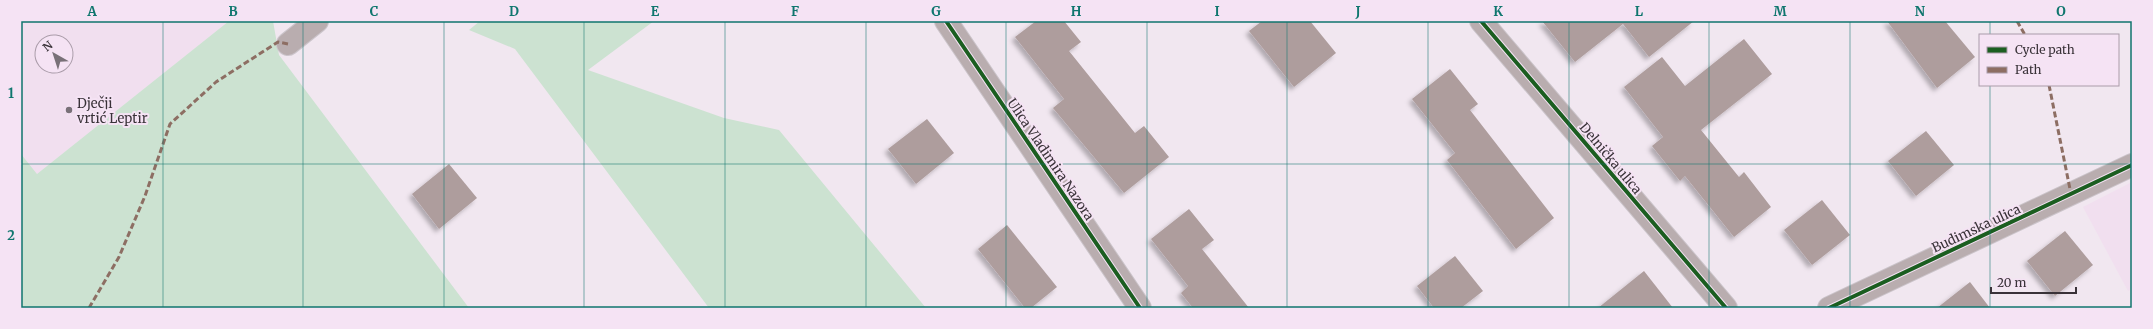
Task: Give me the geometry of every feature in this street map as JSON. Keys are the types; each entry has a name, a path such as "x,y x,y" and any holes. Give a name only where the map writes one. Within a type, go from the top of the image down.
{"street":[{"path":"288,44 318,21"},
{"name":"Ulica Vladimira Nazora","path":"946,21 1140,308"},
{"name":"Delnička ulica","path":"1481,21 1726,308"},
{"name":"Budimska ulica","path":"1829,308 2132,165"}],"shaded area":[{"name":"Dječji vrtić Leptir","path":"21,21 229,21 37,174 21,154"},
{"path":"2132,182 2132,289 2128,291 2083,207"}],"green space":[{"path":"229,21 273,21 279,55 469,308 21,308 21,154 37,174"},
{"path":"480,21 654,21 588,70 724,118 779,130 926,308 709,308 515,49 469,30"}],"building":[{"path":"1036,21 1064,21 1081,42 1069,51 1135,133 1144,126 1169,157 1124,193 1053,108 1064,99 1015,37"},
{"path":"1262,21 1310,21 1336,53 1294,87 1249,31"},
{"path":"1542,21 1694,21 1649,57 1623,24 1575,62"},
{"path":"1887,21 1945,21 1975,57 1937,88"},
{"path":"1744,39 1772,74 1701,130 1739,177 1744,172 1771,207 1734,237 1685,176 1680,181 1652,146 1663,137 1624,87 1662,57 1685,86"},
{"path":"1450,69 1478,104 1470,110 1554,218 1516,249 1447,160 1455,153 1412,99"},
{"path":"927,119 954,153 916,184 888,149"},
{"path":"1926,131 1954,165 1916,196 1888,161"},
{"path":"449,164 477,198 439,229 412,194"},
{"path":"1822,200 1850,235 1812,265 1784,230"},
{"path":"1189,209 1214,240 1202,249 1249,308 1193,308 1181,293 1188,286 1151,239"},
{"path":"1007,225 1057,287 1031,308 1025,308 978,249"},
{"path":"2065,231 2093,265 2055,296 2027,261"},
{"path":"1455,256 1483,291 1461,308 1434,308 1417,286"},
{"path":"1644,271 1673,308 1598,308"},
{"path":"1970,282 1990,308 1937,308"}],"marked path":[{"path":"2017,21 2024,34"},
{"path":"89,308 119,257 145,196 170,124 216,82 278,42 288,44"},
{"path":"2049,86 2071,194"}],"cycle path":[{"path":"946,21 1140,308"},
{"path":"1481,21 1726,308"},
{"path":"1829,308 2132,165"}],"place":[{"name":"Dječji vrtić Leptir","path":"69,110"}]}
